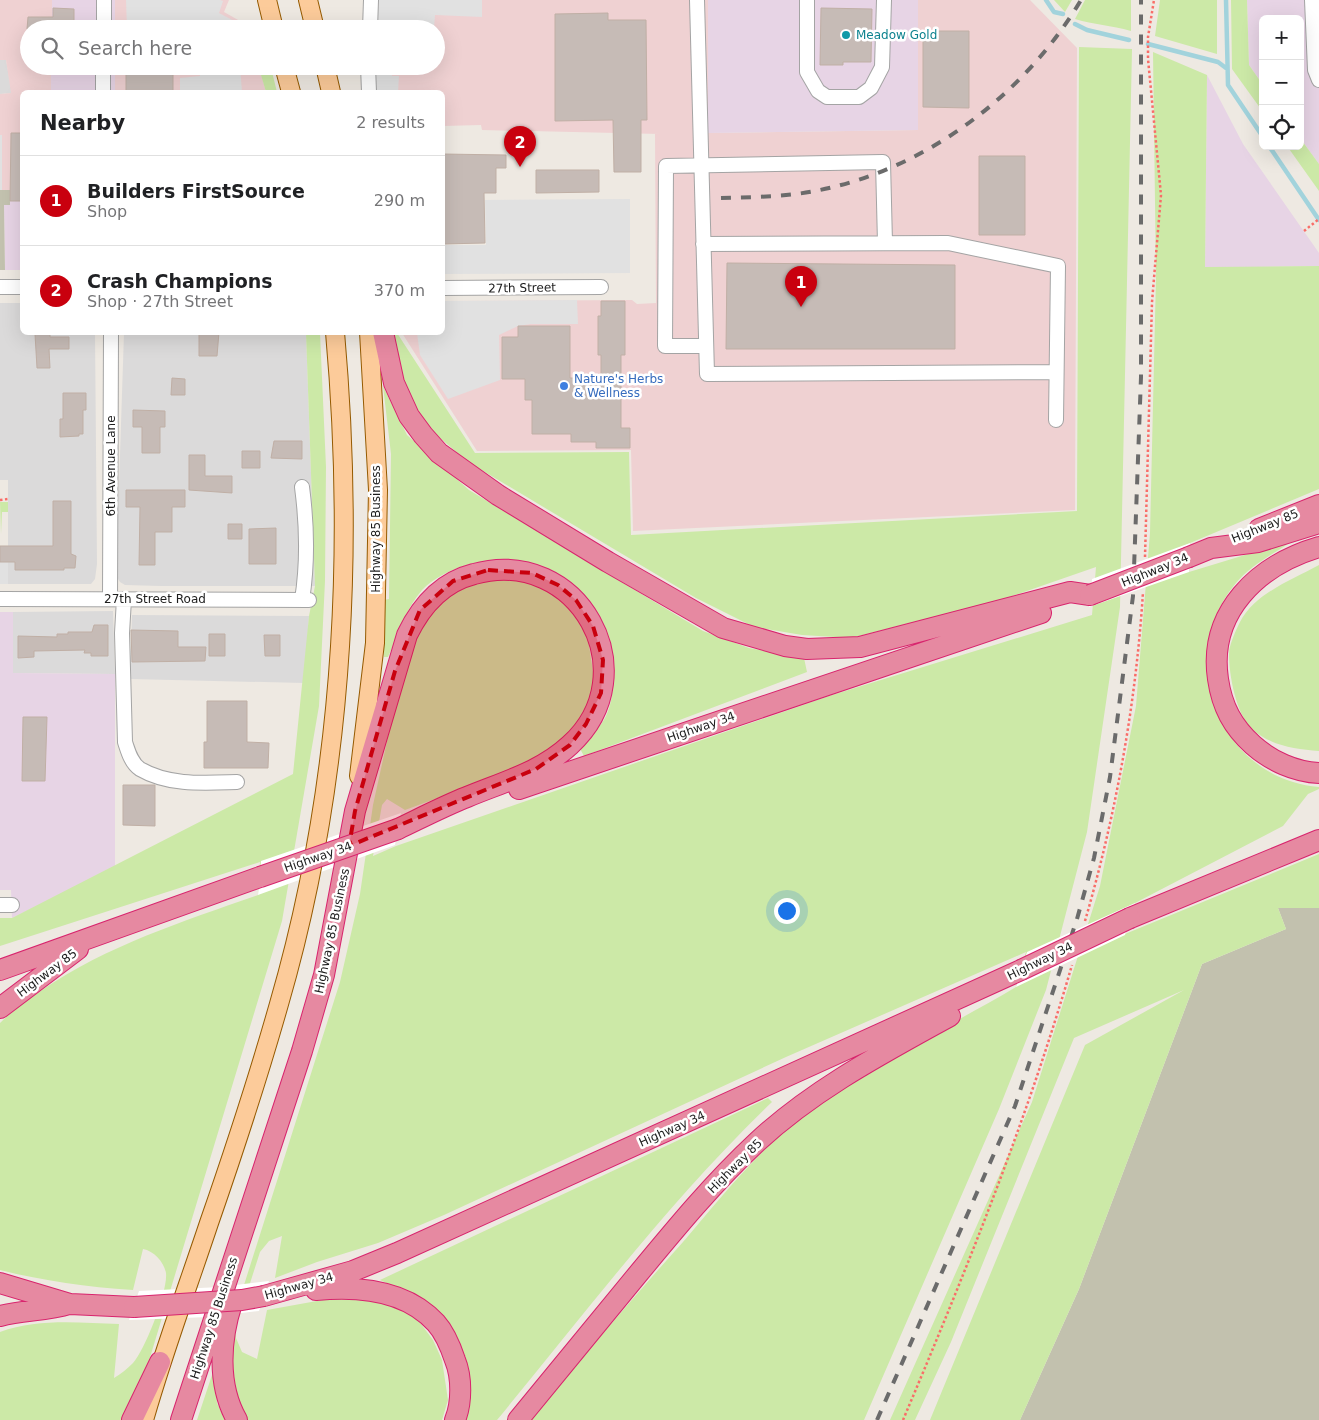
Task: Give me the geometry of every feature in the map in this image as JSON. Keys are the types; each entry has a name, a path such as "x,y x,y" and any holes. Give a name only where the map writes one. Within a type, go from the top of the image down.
{"highway":[{"path":"384,335 394,383 409,416 439,452 498,495 608,562 723,628 785,646 807,648 860,647 1070,592 1090,595"},
{"name":"Highway 85","path":"1211,548 1319,505"},
{"name":"Highway 34","path":"0,970 398,829 1090,595 1211,548 1258,542 1319,523"},
{"path":"1319,547 1279,563 1259,577 1239,596 1221,629 1215,659 1223,703 1232,722 1245,737 1260,751 1281,764 1319,773"},
{"path":"355,811 395,671 407,635 420,610 453,581 488,570 508,569 532,573 558,584 576,600 593,626 603,660 601,693 586,724 570,745 536,769 466,797 398,829"},
{"name":"Highway 85 Business","path":"181,1420 302,1051 324,975 355,811"},
{"name":"Highway 34","path":"0,1282 70,1304 134,1307 242,1300 264,1296 353,1271 397,1253 1015,973 1130,918 1319,840"},
{"name":"Highway 85","path":"0,1008 94,937"},
{"name":"Highway 85","path":"518,1420 706,1195 758,1142 816,1095 874,1058 975,1002 1015,973"},
{"path":"237,1420 225,1385 222,1353 226,1320 265,1200 272,1143"},
{"path":"264,1296 339,1288 393,1296 413,1306 436,1323 450,1346 458,1368 460,1389 455,1420"},
{"path":"0,1316 15,1312 56,1308 70,1304"},
{"path":"132,1420 160,1362"}],"main road":[{"path":"267,0 272,20"},
{"path":"308,0 313,20"},
{"path":"286,75 290,90"},
{"path":"327,75 331,90"},
{"path":"144,1420 160,1362 210,1220 284,987 306,894 327,769 337,687 345,497 342,408 335,335"},
{"name":"Highway 85 Business","path":"355,811 375,643 378,490 369,335"}],"street":[{"path":"104,0 104,20"},
{"path":"370,20 371,0"},
{"path":"697,0 706,374 1056,372"},
{"path":"807,0 807,72 818,90 827,97 858,97 870,88 882,67 884,0"},
{"path":"1312,0 1315,70 1319,80"},
{"path":"103,90 104,75"},
{"path":"368,75 369,90"},
{"path":"706,346 665,346 666,166 883,162 884,243"},
{"path":"703,244 948,243 1058,266 1056,420"},
{"path":"0,287 20,287"},
{"name":"27th Street","path":"445,288 601,287"},
{"name":"6th Avenue Lane","path":"111,335 117,599 122,633 125,742 130,757 139,768 173,780 237,782"},
{"name":"27th Street Road","path":"0,599 306,600 306,514 302,487"}],"path":[{"path":"1145,564 1152,302 1161,195 1148,59 1148,37 1154,0"},
{"path":"1304,231 1319,219"},
{"path":"0,500 8,499"},
{"path":"1084,924 1100,870 1133,707 1144,583"},
{"path":"903,1420 972,1256 1027,1106 1074,960"}],"highlighted area":[{"path":"488,570 532,573 558,585 576,600 593,626 603,660 601,693 586,724 570,745 536,769 349,846 355,811 395,671 420,610 453,581"}],"shaded area":[{"path":"0,0 52,0 52,20 20,20 20,75 52,75 52,90 20,90 20,133 11,134 10,190 0,190 0,94 11,93 6,60 0,60"},
{"path":"52,0 115,0 115,20 52,20"},
{"path":"115,0 229,0 224,12 238,20 115,20"},
{"path":"126,0 220,0 223,1 219,13 232,20 127,20"},
{"path":"379,0 708,0 708,133 918,130 918,0 1030,0 1077,48 1075,510 633,531 631,450 477,451 403,335 445,335 445,301 632,300 637,304 656,303 655,134 660,134 482,130 481,125 445,126 445,90 375,90 375,75 445,75 445,20 377,20"},
{"path":"379,0 482,0 482,17 435,15 435,20 377,20"},
{"path":"708,0 918,0 918,130 708,133"},
{"path":"1247,0 1319,0 1319,164 1304,143 1304,15 1259,15 1259,79 1249,65"},
{"path":"0,60 6,60 12,93 0,94"},
{"path":"51,75 115,75 115,90 51,90"},
{"path":"115,75 261,75 265,90 115,90"},
{"path":"241,75 242,90 180,90 180,78"},
{"path":"375,75 399,76 398,90 375,90"},
{"path":"1207,75 1243,144 1319,253 1319,266 1205,268"},
{"path":"11,133 20,133 20,270 5,270 4,205 10,205"},
{"path":"0,135 2,135 2,190 0,190"},
{"path":"0,190 10,190 10,205 4,205 5,270 0,270"},
{"path":"630,199 630,273 445,274 445,245 486,245 485,200"},
{"path":"577,300 578,324 531,324 518,326 499,335 500,380 448,399 420,355 417,335 445,335 445,301"},
{"path":"0,303 20,303 20,335 95,335 97,564 95,579 91,584 8,584 8,480 0,480"},
{"path":"124,335 306,335 315,586 125,585 116,576"},
{"path":"8,547 8,584 0,584 0,548"},
{"path":"113,611 115,674 13,673 13,612"},
{"path":"0,612 13,612 13,673 115,674 115,869 12,918 11,890 0,890"},
{"path":"132,615 309,616 304,683 130,679"},
{"path":"1278,908 1319,908 1319,1420 1020,1420 1079,1289 1202,964 1286,929"}],"green space":[{"path":"1054,0 1072,0 1065,12"},
{"path":"1085,0 1131,0 1131,31 1075,19"},
{"path":"1160,0 1217,0 1217,54 1155,36"},
{"path":"1231,0 1247,0 1249,65 1259,79 1259,106 1232,69"},
{"path":"1079,47 1132,49 1120,607 1087,832 1046,990 999,1109 864,1420 531,1420 730,1187 780,1135 835,1092 864,1073 1016,987 1026,952 786,1057 444,1215 378,1243 317,1262 275,1278 282,1236 269,1241 260,1252 236,1327 236,1338 242,1352 257,1359 267,1310 350,1295 396,1304 418,1320 433,1340 442,1360 448,1400 442,1420 244,1420 240,1414 230,1362 231,1326 340,982 360,894 373,805 402,673 421,625 442,601 468,586 494,578 519,579 545,588 566,604 581,625 588,639 594,678 591,705 560,745 536,762 405,810 387,799 382,805 373,856 396,846 829,696 1092,615 1096,567 1001,600 851,638 802,635 754,627 696,598 468,462 426,426 407,397 391,335 398,335 475,453 629,452 631,535 1077,511"},
{"path":"1153,52 1207,75 1205,267 1319,266 1319,489 1190,543 1189,572 1294,540 1256,565 1242,577 1236,583 1217,613 1208,646 1208,679 1216,711 1232,739 1255,762 1284,779 1319,787 1319,789 1308,794 1283,826 1135,903 1125,934 1319,854 1319,908 1278,908 1286,929 1202,964 1079,1289 1020,1420 930,1420 1085,1045 1184,990 1074,1038 951,1342 915,1420 890,1420 1032,1102 1100,886 1136,706 1150,533 1156,277"},
{"path":"261,75 273,75 276,90 265,90"},
{"path":"1304,143 1319,164 1319,191 1290,150 1304,150"},
{"path":"306,335 320,335 326,467 325,581 319,706 282,921 145,1374 123,1420 0,1420 0,1332 44,1323 119,1324 114,1378 133,1363 144,1346 160,1306 166,1282 166,1273 158,1258 151,1252 143,1249 133,1290 66,1283 0,1270 0,1023 36,994 93,960 147,935 258,895 260,862 0,946 0,918 12,918 293,774 309,616 315,586"},
{"path":"383,386 407,435 469,490 703,631 749,648 804,658 807,672 584,756 579,747 594,733 606,716 612,697 611,664 608,645 602,627 584,597 556,575 520,563 499,561 478,562 459,568 442,575 426,586 411,605 388,657 384,657 384,600 389,599 391,454"},
{"path":"0,502 8,502 8,512 2,512 1,534"},
{"path":"1319,565 1319,751 1292,748 1275,743 1252,729 1246,722 1234,694 1229,650 1240,622 1255,603 1275,588"},
{"path":"768,1098 772,1102 699,1177 664,1217 596,1297 497,1420 463,1420 467,1381 418,1298 380,1280"},
{"path":"214,1369 217,1403 225,1420 197,1420"}],"pier":[{"path":"1190,543 1189,572 1089,607 1092,579"},
{"path":"401,813 395,845 258,895 261,861"},
{"path":"1135,903 1125,935 1016,987 1027,952"},
{"path":"269,1281 259,1311 209,1317 129,1320 139,1291 220,1287"}],"building":[{"path":"53,8 74,9 74,20 28,20 28,17 53,17"},
{"name":"Meadow Gold","path":"821,8 872,9 871,62 843,62 843,65 820,65"},
{"path":"608,13 608,20 646,20 647,120 641,120 641,172 614,172 613,120 555,121 555,14"},
{"path":"923,31 969,31 969,108 923,107"},
{"path":"126,75 173,75 173,90 126,90"},
{"path":"11,133 20,133 20,201 10,201"},
{"path":"445,154 506,155 506,168 496,168 496,193 484,193 485,243 445,244"},
{"path":"979,156 1025,156 1025,235 979,235"},
{"path":"536,170 599,170 599,192 536,193"},
{"path":"727,263 955,265 955,349 726,349"},
{"name":"Nature's Herbs & Wellness","path":"601,301 625,301 625,355 621,355 621,428 630,428 630,448 596,448 596,442 571,442 571,434 532,434 532,400 525,400 525,379 502,379 502,337 518,337 518,326 570,326 570,378 601,378 601,355 598,355 598,316 601,316"},
{"path":"35,335 69,337 69,349 49,349 50,368 37,368"},
{"path":"199,335 219,335 217,356 199,356"},
{"path":"172,378 185,379 185,395 171,395"},
{"path":"63,393 86,393 86,410 83,410 83,434 79,434 79,436 60,437 60,419 63,419"},
{"path":"133,410 165,411 165,427 160,427 160,453 142,453 142,427 133,427"},
{"path":"274,441 302,441 302,459 271,458"},
{"path":"242,451 260,451 260,468 242,468"},
{"path":"189,455 205,455 205,476 232,476 232,493 189,490"},
{"path":"126,490 185,490 185,507 172,507 172,532 155,532 155,565 139,565 140,507 126,507"},
{"path":"53,501 71,501 71,554 76,556 75,568 64,568 64,570 15,570 15,562 0,562 0,546 53,546"},
{"path":"228,524 242,524 242,539 228,539"},
{"path":"276,528 276,564 249,564 249,529"},
{"path":"94,625 108,625 108,656 91,656 91,653 84,653 85,650 34,651 34,657 18,658 18,636 57,637 57,634 68,634 68,632 92,632"},
{"path":"131,630 178,631 178,647 206,647 205,661 132,662"},
{"path":"209,634 225,634 225,656 209,656"},
{"path":"264,635 280,635 280,656 265,656"},
{"path":"207,701 247,701 247,742 269,743 268,768 204,768 204,742 207,742"},
{"path":"23,717 47,717 45,781 22,781"},
{"path":"123,785 155,785 155,826 123,825"}],"waterway":[{"path":"1046,0 1054,12 1063,14"},
{"path":"1226,0 1228,85 1259,131"},
{"path":"1075,24 1087,30 1129,40"},
{"path":"1148,44 1218,62 1226,68"},
{"path":"1272,150 1319,220"}],"railway":[{"path":"721,198 783,195 820,190 860,179 898,164 935,145 970,122 1002,96 1032,66 1058,34 1081,0"},
{"path":"877,1420 1015,1106 1077,919 1094,858 1110,777 1133,596 1141,377 1141,0"}],"place":[{"name":"Meadow Gold","path":"846,35"},
{"name":"Crash Champions","path":"520,167"},
{"name":"Builders FirstSource","path":"801,307"},
{"name":"Nature's Herbs & Wellness","path":"564,386"}]}
